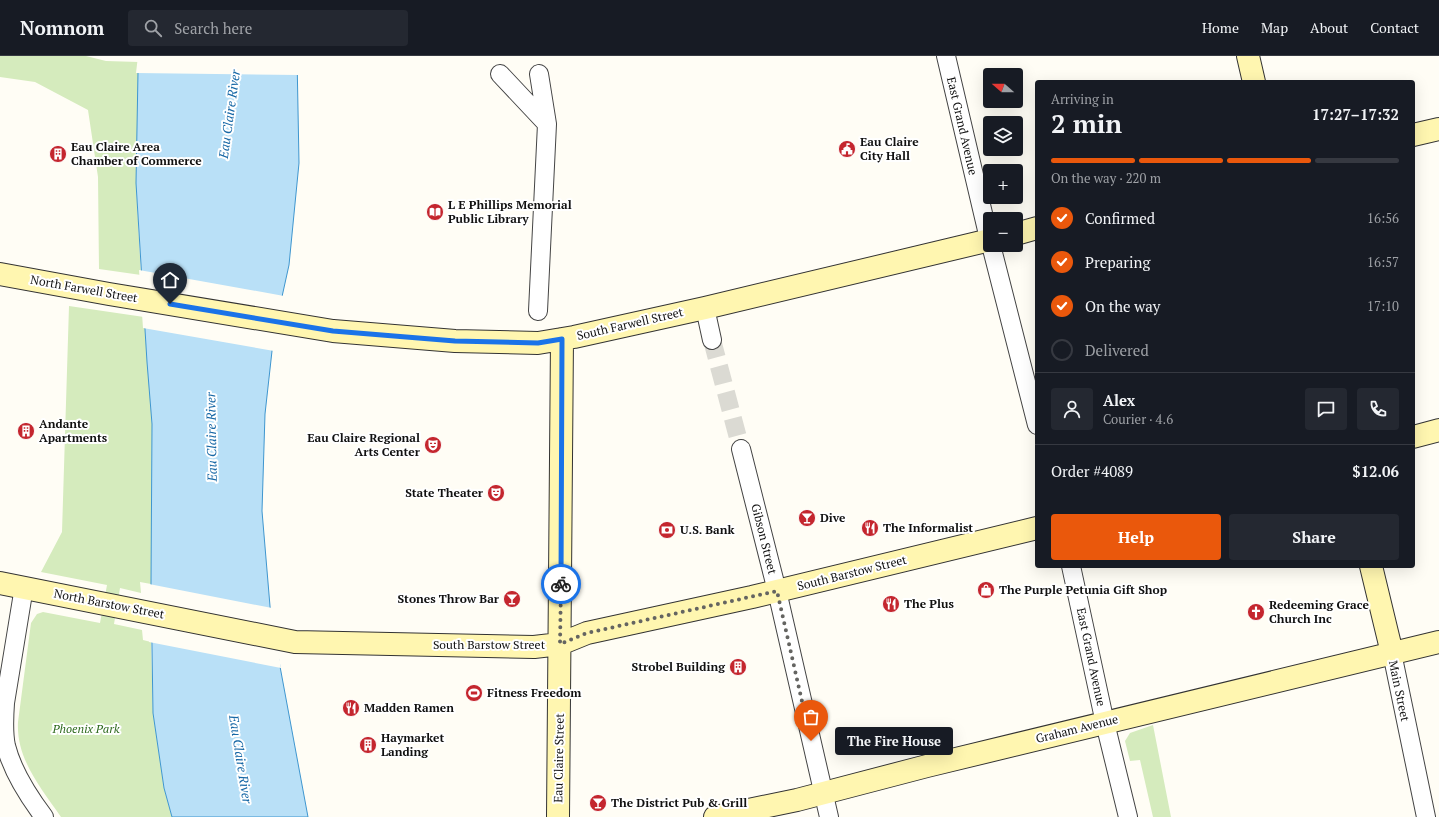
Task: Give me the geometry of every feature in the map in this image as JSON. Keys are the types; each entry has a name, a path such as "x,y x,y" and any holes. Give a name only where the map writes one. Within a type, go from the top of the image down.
{"street":[{"name":"East Grand Avenue","path":"946,56 983,212"},
{"path":"1248,56 1254,80"},
{"path":"500,74 546,124"},
{"path":"538,311 546,124 539,74"},
{"path":"1415,135 1439,129"},
{"path":"1023,232 1035,229"},
{"name":"South Farwell Street","path":"216,312 333,331 455,341 538,343 705,308 983,244"},
{"name":"East Grand Avenue","path":"993,252 1035,417"},
{"name":"North Farwell Street","path":"0,274 216,312"},
{"path":"705,308 712,340"},
{"name":"Eau Claire Street","path":"558,817 562,339"},
{"path":"1415,436 1439,430"},
{"name":"Gibson Street","path":"741,449 777,591 829,817"},
{"name":"South Barstow Street","path":"217,625 295,642 534,647 560,644 587,633 777,591 1035,528"},
{"name":"East Grand Avenue","path":"1071,568 1105,723 1128,817"},
{"name":"Main Street","path":"1371,568 1392,654 1426,817"},
{"name":"North Barstow Street","path":"0,583 217,625"},
{"path":"24,587 5,703 4,722 6,746 12,763 44,817"},
{"name":"Graham Avenue","path":"714,817 797,800 927,766 1439,642"}],"green space":[{"path":"0,56 86,56 106,61 139,62 136,183 141,275 99,269 98,177 88,110 35,82 0,77"},
{"name":"Phoenix Park","path":"69,306 144,317 152,424 151,584 140,582 141,593 120,588 114,624 142,630 143,640 151,642 153,713 164,788 172,817 61,817 38,784 25,761 18,736 18,722 31,623 37,614 43,612 100,623 107,585 41,572 62,532"},
{"path":"1153,725 1171,817 1153,817 1140,760 1130,761 1125,741 1130,733"}],"water":[{"name":"Eau Claire River","path":"297,56 299,163 289,265 274,333 265,414 262,511 271,618 308,817 172,817 164,788 153,713 151,584 152,424 136,183 138,72"}],"pier":[{"path":"138,56 299,56 299,75 136,73"},
{"path":"139,270 284,296 274,351 143,328"},
{"path":"149,584 272,608 281,668 149,642"}],"tunnel":[{"path":"712,340 741,449"}],"way so far":[{"path":"561,584 560,644 587,633 777,591 811,741"}],"place":[{"name":"Eau Claire City Hall","path":"847,149"},
{"name":"Eau Claire Area Chamber of Commerce","path":"58,154"},
{"name":"L E Phillips Memorial Public Library","path":"435,212"},
{"name":"Andante Apartments","path":"26,431"},
{"name":"Eau Claire Regional Arts Center","path":"433,445"},
{"name":"State Theater","path":"496,493"},
{"name":"Dive","path":"807,518"},
{"name":"The Informalist","path":"870,528"},
{"name":"U.S. Bank","path":"667,530"},
{"name":"The Purple Petunia Gift Shop","path":"986,590"},
{"name":"Stones Throw Bar","path":"512,599"},
{"name":"The Plus","path":"891,604"},
{"name":"Redeeming Grace Church Inc","path":"1256,612"},
{"name":"Strobel Building","path":"738,667"},
{"name":"Fitness Freedom","path":"474,693"},
{"name":"Madden Ramen","path":"351,708"},
{"name":"The Fire House","path":"811,741"},
{"name":"Haymarket Landing","path":"368,745"},
{"name":"The District Pub & Grill","path":"598,803"}],"route":[{"path":"170,304 333,331 455,341 538,343 562,339 561,584"}]}
